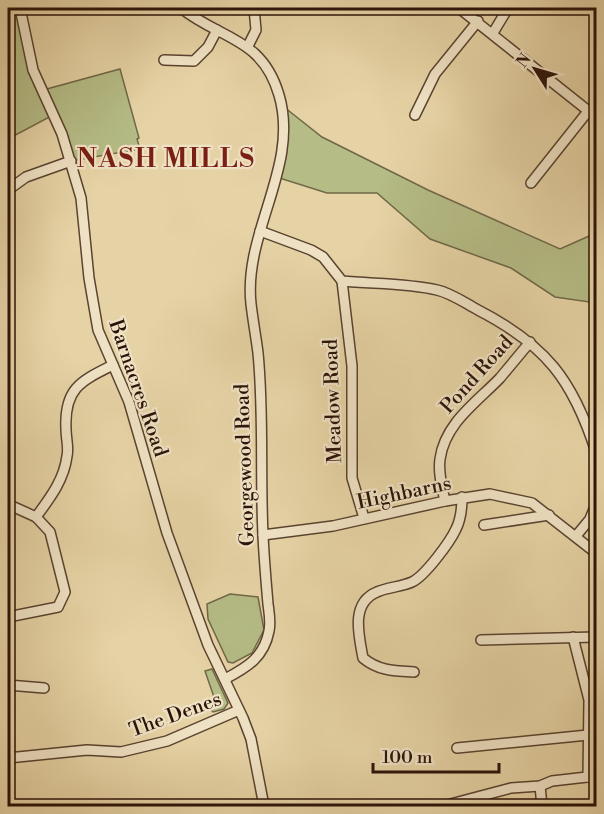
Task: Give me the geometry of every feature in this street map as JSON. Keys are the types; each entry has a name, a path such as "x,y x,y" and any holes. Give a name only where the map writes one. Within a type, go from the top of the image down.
{"street":[{"name":"Barnacres Road","path":"20,8 33,70 62,134 81,198 89,278 98,330 129,402 167,533 208,645 251,739 264,807"},
{"path":"181,8 248,46 256,30 254,8"},
{"path":"459,8 593,114 531,183"},
{"path":"493,33 508,8"},
{"path":"416,115 435,74 477,21"},
{"path":"164,60 194,61 208,46 217,30"},
{"name":"Georgewood Road","path":"225,679 249,666 263,649 270,629 263,536 259,362 250,294 252,264 284,141 284,123 280,97 269,69 248,46"},
{"path":"8,190 26,177 71,161"},
{"path":"260,231 311,250 323,257 342,281 439,290 506,325 530,342 548,359 569,388 585,417 597,452"},
{"name":"Meadow Road","path":"342,281 352,366 352,478 364,518"},
{"name":"Pond Road","path":"445,501 440,475 440,458 451,428 530,342"},
{"path":"36,517 60,482 68,455 66,410 72,395 84,380 113,365"},
{"name":"Highbarns","path":"263,536 333,526 462,497 490,494 532,503 597,553"},
{"path":"414,672 389,671 373,666 363,658 358,614 365,601 375,592 414,582 427,568 456,530 462,512 462,497"},
{"path":"576,536 590,519 597,504"},
{"path":"8,507 14,507 36,517 50,532 65,592 58,607 8,617"},
{"path":"484,525 549,515"},
{"path":"481,640 597,637"},
{"path":"443,807 511,788 540,786 552,781 592,777 588,735 590,700 573,638"},
{"path":"8,685 44,688"},
{"name":"The Denes","path":"8,758 87,750 121,752 161,742 239,710"},
{"path":"457,748 588,735"},
{"path":"540,786 542,807"}],"green space":[{"path":"8,8 20,8 43,90 120,69 140,149 71,161 53,115 8,139"},
{"path":"284,107 322,137 428,190 560,249 596,233 596,303 555,297 511,268 430,239 377,193 327,193 273,176"},
{"path":"230,594 258,597 264,630 252,653 233,663 228,662 208,619 207,604"},
{"path":"212,669 228,703 224,709 213,712 209,708 215,700 205,671"}],"district":[{"name":"NASH MILLS","path":"166,158"}]}
